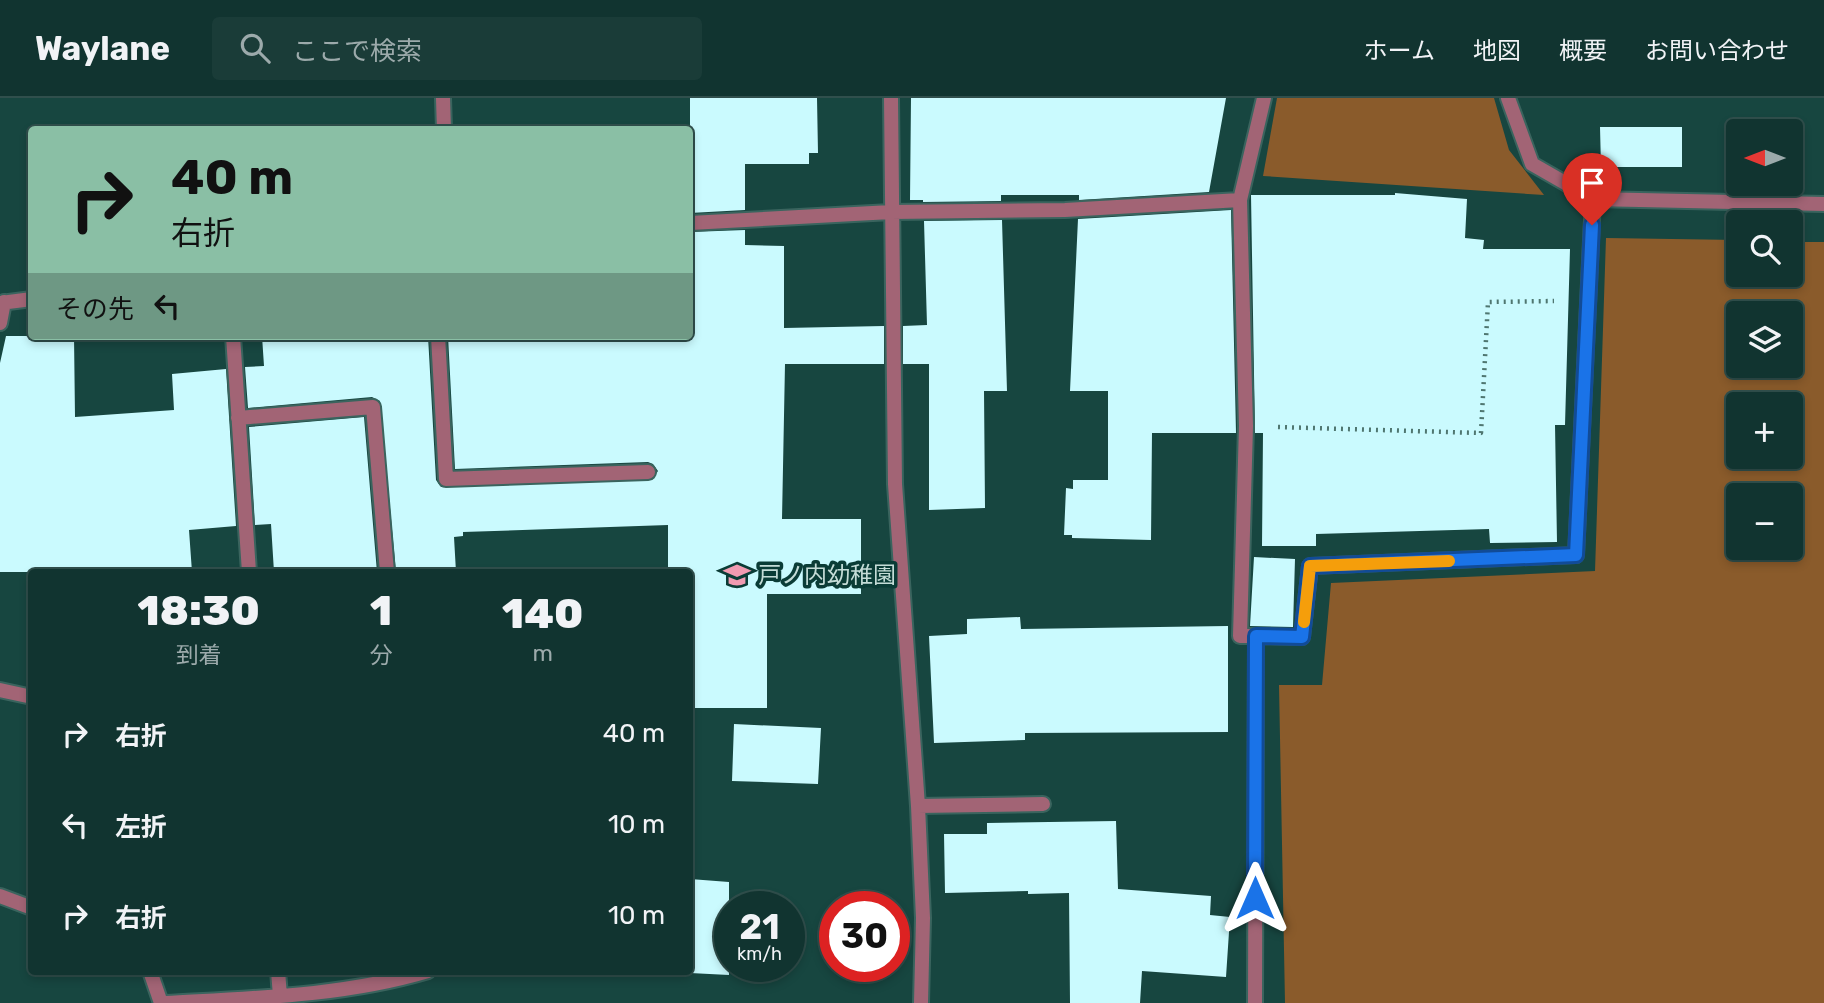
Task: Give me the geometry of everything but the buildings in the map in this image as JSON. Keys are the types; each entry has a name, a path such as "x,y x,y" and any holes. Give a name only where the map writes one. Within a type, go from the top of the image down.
{"street":[{"path":"443,98 444,126"},
{"path":"891,98 895,484 918,806 923,918 921,1003"},
{"path":"1264,98 1240,200 1246,426 1240,636 1302,637 1310,566 1576,555 1594,199"},
{"path":"1508,98 1532,164 1594,199 1824,204"},
{"path":"693,223 891,212 1065,210 1240,200"},
{"path":"0,323 2,302 28,299"},
{"path":"233,340 248,569"},
{"path":"438,340 446,479 648,472"},
{"path":"238,418 373,407 387,569"},
{"path":"1255,1003 1256,636"},
{"path":"0,690 28,696"},
{"path":"918,806 1043,804"},
{"path":"0,896 28,906"},
{"path":"152,975 163,1003 281,996 404,979 415,975"},
{"path":"278,975 281,996"}],"path":[{"path":"1246,426 1481,433 1488,302 1589,301"}],"shaded area":[{"path":"1277,98 1494,98 1509,150 1544,195 1263,176"},
{"path":"1606,238 1726,240 1726,287 1803,287 1803,242 1824,242 1824,1003 1285,1003 1279,685 1322,685 1331,583 1595,571"}],"slow traffic":[{"path":"1304,622 1310,566 1449,561"}],"place":[{"name":"戸ノ内幼稚園","path":"737,575"}],"route":[{"path":"1255,898 1256,636 1302,637 1310,566 1576,555 1592,225"}]}
